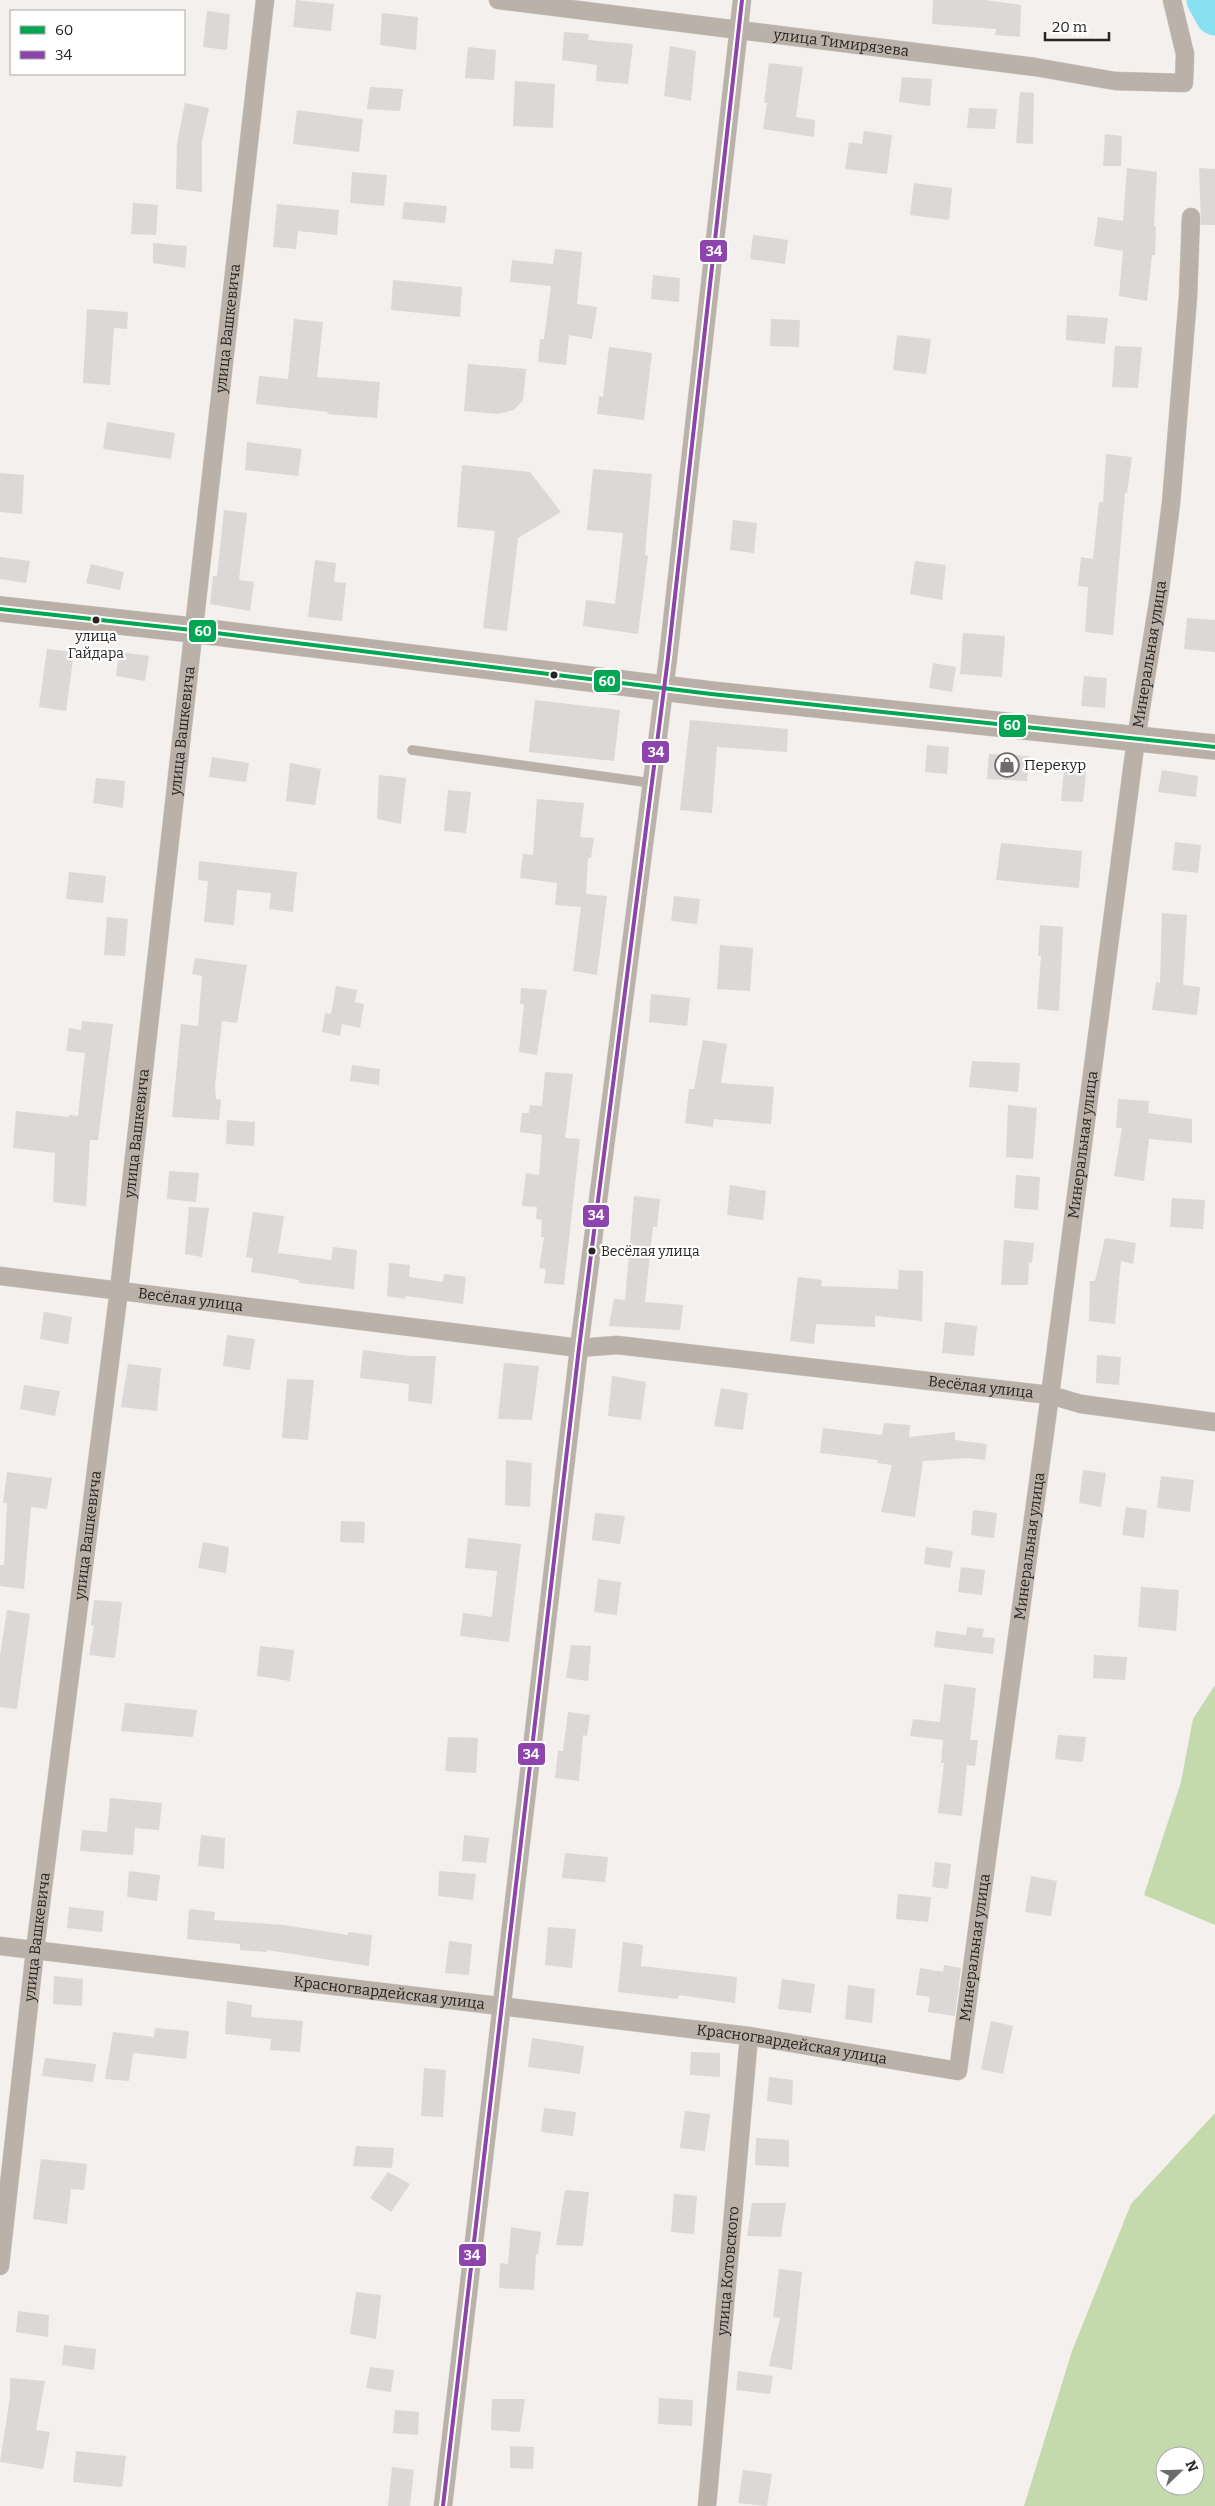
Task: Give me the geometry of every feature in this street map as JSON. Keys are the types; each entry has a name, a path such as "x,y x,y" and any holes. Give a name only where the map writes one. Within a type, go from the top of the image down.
{"main road":[{"path":"0,610 192,630 664,688 1215,747"}],"street":[{"name":"улица Вашкевича","path":"0,2266 35,1950 119,1290 192,630 265,0"},
{"name":"улица Тимирязева","path":"498,0 1035,67 1115,81 1184,83 1185,54 1172,0"},
{"path":"442,2506 579,1348 664,688 742,0"},
{"name":"Минеральная улица","path":"958,2071 1050,1395 1136,738 1172,503 1188,297 1191,217"},
{"name":"Весёлая улица","path":"0,1276 579,1348 617,1345 1050,1395 1081,1404 1215,1422"},
{"name":"Красногвардейская улица","path":"0,1946 748,2036 958,2071"},
{"name":"улица Котовского","path":"707,2506 748,2036"}],"lane":[{"path":"412,750 651,784"}],"green space":[{"path":"1215,1685 1215,1925 1144,1895 1181,1782 1193,1719"},
{"path":"1215,2113 1215,2506 1024,2506 1072,2351 1131,2204"}],"building":[{"path":"296,0 334,4 331,31 293,27"},
{"path":"933,0 985,0 1021,5 1020,37 995,35 996,29 932,24"},
{"path":"207,11 230,14 227,50 203,47"},
{"path":"382,13 418,17 416,50 380,45"},
{"path":"564,32 589,34 588,40 633,44 628,84 596,81 597,65 562,60"},
{"path":"670,46 696,51 691,101 664,96"},
{"path":"468,47 496,50 494,80 465,78"},
{"path":"769,63 803,67 796,117 815,120 814,137 763,129 767,103 764,103"},
{"path":"902,77 932,79 930,106 899,102"},
{"path":"515,81 555,84 553,128 513,126"},
{"path":"370,87 403,89 400,111 367,109"},
{"path":"1020,92 1034,93 1033,144 1016,143"},
{"path":"185,103 209,108 202,141 202,192 176,189 177,143"},
{"path":"969,108 997,109 995,129 967,128"},
{"path":"297,110 363,119 359,152 293,144"},
{"path":"864,131 892,135 887,174 845,169 849,142 862,144"},
{"path":"1105,134 1122,136 1121,166 1103,166"},
{"path":"1127,168 1157,172 1154,226 1156,226 1155,255 1152,255 1147,301 1119,296 1123,251 1094,246 1098,217 1123,221"},
{"path":"1199,168 1215,169 1215,225 1201,225"},
{"path":"352,172 387,175 384,206 350,203"},
{"path":"914,183 952,188 949,220 910,215"},
{"path":"404,202 447,206 445,223 402,219"},
{"path":"133,203 158,205 156,235 131,234"},
{"path":"277,204 339,210 337,235 298,231 296,249 273,247"},
{"path":"753,235 788,240 785,264 750,259"},
{"path":"153,243 187,246 185,268 153,263"},
{"path":"555,249 582,252 577,304 597,307 592,339 569,335 566,365 538,362 540,339 544,339 551,286 510,282 512,260 553,264"},
{"path":"653,275 680,278 679,302 651,299"},
{"path":"393,280 462,287 460,317 391,310"},
{"path":"87,309 128,312 127,329 114,328 110,385 83,383"},
{"path":"1067,315 1108,318 1105,344 1066,340"},
{"path":"294,319 323,322 317,377 380,382 377,418 327,414 328,412 256,404 259,376 288,379"},
{"path":"771,319 800,320 799,347 770,346"},
{"path":"897,335 931,339 926,374 893,370"},
{"path":"1115,346 1142,347 1138,388 1112,387"},
{"path":"609,347 652,353 644,420 597,414 599,396 603,397"},
{"path":"468,364 526,369 523,400 514,410 498,414 464,411"},
{"path":"107,422 175,433 171,459 103,449"},
{"path":"247,442 302,449 298,476 245,470"},
{"path":"1106,454 1132,457 1127,493 1125,493 1113,635 1085,632 1088,587 1078,586 1081,557 1093,559 1099,502 1103,502"},
{"path":"462,465 530,472 561,512 518,538 507,631 483,628 495,531 457,527"},
{"path":"593,469 652,474 645,555 648,556 638,634 583,626 586,600 615,604 623,533 587,530"},
{"path":"0,473 24,475 22,514 0,512"},
{"path":"224,510 247,513 239,580 254,582 250,611 210,604 213,576 217,576"},
{"path":"733,520 757,523 754,553 730,550"},
{"path":"0,557 30,561 26,583 0,579"},
{"path":"315,560 336,563 334,582 346,583 342,621 308,617"},
{"path":"915,561 946,565 942,600 910,594"},
{"path":"91,564 124,572 120,590 86,583"},
{"path":"1187,618 1215,620 1215,652 1184,649"},
{"path":"963,633 1005,636 1002,677 960,674"},
{"path":"47,649 74,652 66,711 39,707"},
{"path":"119,652 149,656 145,681 116,676"},
{"path":"933,663 956,667 952,692 929,688"},
{"path":"1084,676 1107,678 1105,708 1081,706"},
{"path":"535,700 620,710 614,761 529,752"},
{"path":"690,720 788,729 787,752 717,747 712,813 680,810"},
{"path":"927,745 949,747 947,774 925,772"},
{"path":"989,754 1029,756 1027,781 987,779"},
{"path":"212,757 249,763 246,782 209,777"},
{"path":"1065,760 1087,763 1083,802 1061,801"},
{"path":"290,763 321,769 315,805 286,801"},
{"path":"1162,770 1198,776 1196,797 1158,792"},
{"path":"379,775 406,778 401,824 377,819"},
{"path":"96,778 125,781 123,808 93,803"},
{"path":"448,790 471,792 466,833 444,831"},
{"path":"537,799 584,803 580,837 594,838 591,858 588,858 586,894 607,896 597,975 573,971 581,907 555,905 557,883 520,878 523,854 533,855"},
{"path":"1175,842 1201,845 1198,873 1172,870"},
{"path":"1001,843 1082,851 1079,888 996,880"},
{"path":"199,861 297,872 293,912 269,909 271,893 237,890 234,925 204,922 208,881 198,880"},
{"path":"69,872 106,876 103,903 66,899"},
{"path":"674,896 700,899 697,924 671,921"},
{"path":"1162,913 1187,915 1183,985 1200,987 1197,1015 1152,1010 1156,982 1160,983"},
{"path":"107,917 128,919 125,956 104,955"},
{"path":"1040,925 1063,927 1059,1011 1037,1009 1041,956 1038,956"},
{"path":"720,945 753,948 750,991 717,989"},
{"path":"195,958 247,965 237,1023 222,1021 215,1086 216,1099 221,1100 219,1120 172,1117 181,1024 198,1026 202,976 192,974"},
{"path":"336,986 357,990 355,1002 364,1004 360,1028 342,1024 340,1036 322,1032 325,1013 331,1014"},
{"path":"521,988 547,990 537,1055 519,1052 524,1004 520,1004"},
{"path":"651,994 690,998 687,1026 649,1022"},
{"path":"82,1021 113,1024 98,1140 90,1140 86,1206 53,1202 55,1153 13,1148 16,1111 69,1117 69,1115 78,1116 85,1053 66,1051 69,1028 81,1030"},
{"path":"703,1040 727,1044 721,1083 774,1087 771,1124 714,1119 713,1127 685,1123 689,1089 694,1089"},
{"path":"972,1061 1020,1063 1018,1092 969,1087"},
{"path":"352,1065 380,1069 379,1085 350,1081"},
{"path":"545,1072 573,1074 565,1138 580,1139 564,1285 544,1283 546,1269 539,1268 544,1237 541,1237 542,1220 536,1219 537,1207 522,1206 526,1173 539,1175 542,1135 520,1132 522,1113 529,1113 530,1105 542,1106"},
{"path":"1118,1099 1149,1101 1148,1113 1192,1119 1192,1143 1149,1139 1144,1181 1114,1176 1122,1128 1116,1128"},
{"path":"1008,1105 1037,1108 1033,1159 1006,1157"},
{"path":"227,1120 255,1122 254,1146 226,1144"},
{"path":"169,1171 199,1173 196,1202 167,1199"},
{"path":"1016,1175 1040,1177 1038,1210 1014,1208"},
{"path":"730,1185 766,1191 763,1220 727,1215"},
{"path":"634,1196 660,1199 657,1227 653,1227 645,1302 683,1305 680,1330 609,1326 614,1299 625,1300"},
{"path":"1172,1198 1205,1200 1203,1229 1170,1227"},
{"path":"189,1207 209,1208 202,1257 185,1254"},
{"path":"253,1212 284,1216 278,1253 331,1260 333,1247 357,1250 354,1289 299,1283 299,1280 251,1272 253,1258 246,1257"},
{"path":"1105,1238 1136,1243 1133,1264 1121,1261 1115,1324 1089,1321 1090,1281 1095,1281"},
{"path":"1004,1240 1034,1243 1032,1263 1029,1262 1028,1285 1001,1285"},
{"path":"389,1263 410,1265 409,1277 443,1282 444,1274 466,1277 463,1304 406,1296 405,1299 387,1296"},
{"path":"899,1270 923,1271 922,1321 875,1316 875,1327 816,1324 814,1344 790,1341 798,1277 822,1280 821,1286 898,1289"},
{"path":"44,1312 72,1317 68,1344 40,1339"},
{"path":"945,1322 977,1326 974,1356 942,1353"},
{"path":"227,1335 255,1339 250,1370 223,1366"},
{"path":"363,1350 410,1356 436,1356 432,1404 408,1401 409,1384 360,1378"},
{"path":"1097,1355 1121,1357 1119,1385 1096,1383"},
{"path":"504,1363 539,1366 532,1420 498,1419"},
{"path":"128,1364 161,1368 157,1411 121,1407"},
{"path":"612,1376 646,1382 641,1420 608,1416"},
{"path":"287,1379 314,1380 308,1440 282,1438"},
{"path":"24,1385 60,1391 55,1416 20,1409"},
{"path":"721,1388 748,1393 743,1430 714,1426"},
{"path":"884,1423 910,1425 909,1437 955,1432 955,1440 987,1444 985,1460 968,1458 923,1461 915,1517 881,1512 892,1465 877,1463 878,1460 820,1453 823,1428 882,1435"},
{"path":"506,1460 532,1463 530,1507 505,1505"},
{"path":"1083,1470 1106,1473 1101,1507 1079,1503"},
{"path":"7,1472 52,1478 47,1509 31,1507 24,1589 0,1586 0,1565 4,1565 7,1503 3,1503"},
{"path":"1161,1476 1194,1480 1190,1512 1157,1508"},
{"path":"1126,1507 1147,1510 1144,1538 1122,1535"},
{"path":"973,1510 997,1513 994,1538 971,1535"},
{"path":"595,1513 625,1516 620,1544 592,1540"},
{"path":"341,1521 365,1522 364,1543 340,1542"},
{"path":"468,1538 521,1544 509,1642 460,1636 463,1613 492,1617 497,1571 465,1568"},
{"path":"203,1542 229,1547 226,1573 198,1568"},
{"path":"926,1547 953,1551 950,1568 924,1564"},
{"path":"961,1567 985,1570 982,1595 958,1592"},
{"path":"598,1579 621,1582 617,1615 594,1612"},
{"path":"1141,1587 1179,1590 1176,1631 1138,1627"},
{"path":"94,1600 122,1602 115,1658 89,1655 94,1626 91,1625"},
{"path":"7,1610 30,1614 17,1709 0,1707 0,1655"},
{"path":"967,1627 984,1629 982,1637 995,1638 993,1654 934,1647 936,1631 966,1635"},
{"path":"571,1645 591,1646 588,1681 566,1678"},
{"path":"260,1646 294,1650 290,1681 257,1676"},
{"path":"1094,1655 1127,1657 1125,1680 1093,1678"},
{"path":"944,1684 976,1688 970,1740 978,1740 975,1766 967,1765 962,1816 938,1813 944,1763 941,1763 943,1740 910,1736 913,1719 940,1722"},
{"path":"125,1703 197,1710 193,1737 121,1731"},
{"path":"568,1712 590,1715 587,1736 583,1735 579,1781 555,1778 558,1751 563,1751"},
{"path":"1058,1735 1086,1737 1083,1762 1055,1759"},
{"path":"448,1737 478,1738 476,1773 445,1771"},
{"path":"110,1798 162,1803 159,1830 135,1828 133,1855 80,1851 82,1830 107,1832"},
{"path":"201,1835 225,1838 224,1869 198,1866"},
{"path":"464,1835 489,1838 486,1863 462,1861"},
{"path":"565,1853 608,1857 605,1882 562,1878"},
{"path":"935,1862 951,1864 948,1889 932,1887"},
{"path":"129,1871 160,1875 157,1901 127,1897"},
{"path":"439,1871 476,1874 473,1900 438,1896"},
{"path":"1031,1876 1057,1881 1051,1916 1025,1912"},
{"path":"898,1894 931,1897 928,1922 896,1919"},
{"path":"69,1907 104,1911 102,1932 67,1928"},
{"path":"189,1909 215,1912 214,1920 284,1925 348,1935 348,1932 372,1935 369,1966 267,1950 267,1952 240,1950 240,1944 187,1939"},
{"path":"548,1927 576,1929 572,1968 545,1965"},
{"path":"449,1941 472,1944 469,1975 445,1973"},
{"path":"623,1942 643,1945 641,1966 737,1977 735,2003 679,1995 678,1999 618,1992"},
{"path":"944,1965 961,1968 955,2016 928,2012 930,1997 916,1995 920,1968 943,1972"},
{"path":"54,1976 83,1979 82,2006 53,2004"},
{"path":"782,1979 815,1984 811,2013 778,2009"},
{"path":"848,1985 875,1989 872,2023 845,2019"},
{"path":"227,2001 252,2005 251,2017 303,2021 300,2052 270,2050 271,2039 225,2034"},
{"path":"991,2021 1013,2026 1003,2074 981,2069"},
{"path":"155,2028 189,2031 186,2059 133,2053 129,2081 105,2079 113,2032 154,2037"},
{"path":"532,2038 584,2046 580,2074 528,2067"},
{"path":"691,2052 720,2053 720,2077 690,2075"},
{"path":"45,2058 96,2064 93,2082 42,2076"},
{"path":"424,2068 446,2070 443,2117 421,2116"},
{"path":"769,2077 793,2080 792,2105 767,2101"},
{"path":"544,2108 576,2112 573,2136 541,2132"},
{"path":"685,2111 710,2114 705,2151 680,2148"},
{"path":"756,2138 789,2140 789,2167 755,2165"},
{"path":"356,2146 394,2148 392,2168 353,2166"},
{"path":"41,2159 87,2164 84,2190 71,2189 67,2224 33,2219"},
{"path":"388,2172 410,2184 391,2212 370,2198"},
{"path":"565,2190 589,2192 583,2246 556,2245"},
{"path":"674,2194 697,2196 694,2234 671,2232"},
{"path":"752,2203 786,2203 781,2237 747,2236"},
{"path":"511,2227 541,2232 538,2254 536,2254 534,2290 499,2288 500,2263 508,2264"},
{"path":"779,2269 802,2272 792,2370 769,2366 780,2318 773,2317"},
{"path":"356,2292 381,2295 376,2339 350,2334"},
{"path":"18,2311 49,2315 48,2337 16,2332"},
{"path":"64,2345 96,2349 94,2370 62,2365"},
{"path":"370,2367 394,2370 391,2392 366,2388"},
{"path":"738,2371 773,2376 770,2394 736,2390"},
{"path":"10,2378 45,2381 36,2430 50,2432 43,2469 0,2462 10,2397"},
{"path":"659,2398 693,2400 692,2426 658,2424"},
{"path":"492,2399 525,2399 520,2432 491,2430"},
{"path":"395,2410 419,2412 418,2435 393,2433"},
{"path":"510,2446 534,2447 533,2469 510,2468"},
{"path":"76,2451 126,2456 122,2487 73,2482"},
{"path":"392,2467 414,2470 410,2506 388,2506"},
{"path":"743,2470 772,2474 767,2506 738,2503"}],"waterway":[{"path":"1206,0 1215,16"}],"transit line":[{"name":"34","path":"443,2506 579,1348 668,658 742,0"},
{"name":"60","path":"0,609 192,630 711,694 1215,747"}],"place":[{"name":"улица Гайдара","path":"96,620"},
{"name":"Перекур","path":"1007,765"},
{"name":"Весёлая улица","path":"592,1251"}]}
